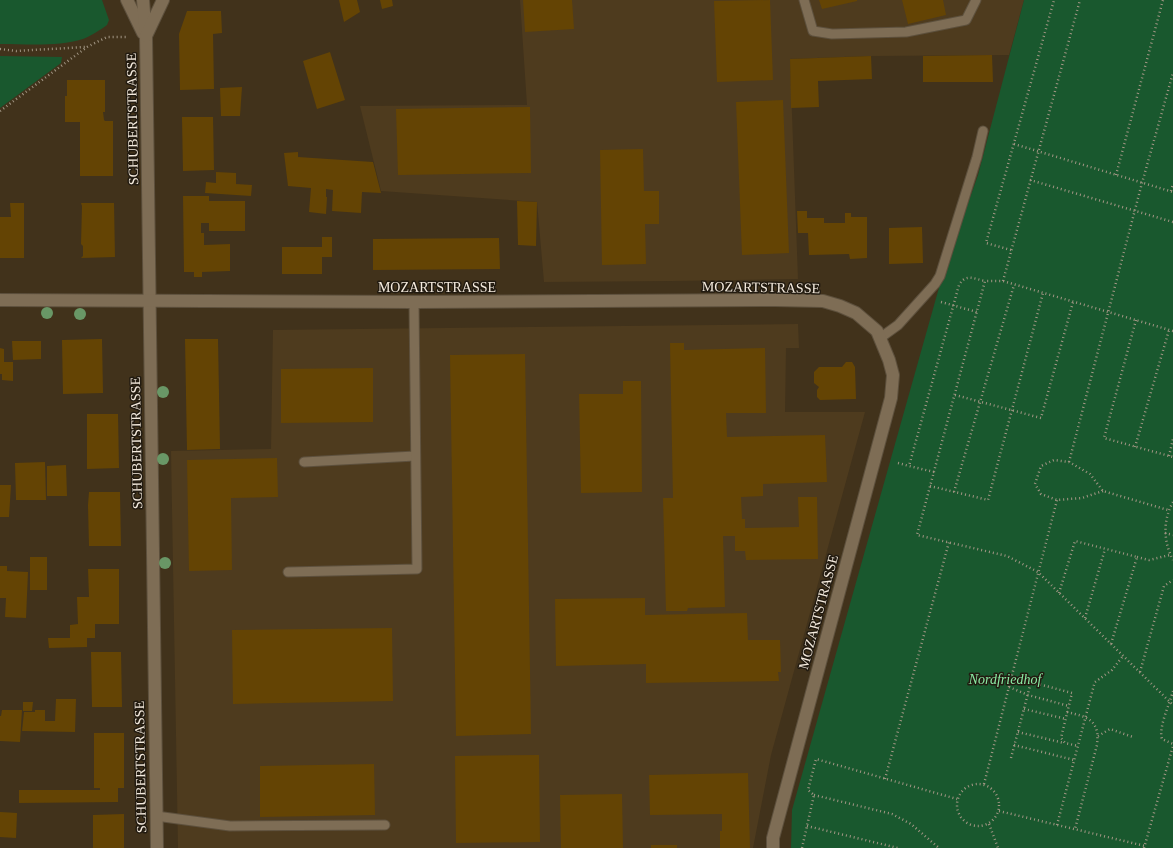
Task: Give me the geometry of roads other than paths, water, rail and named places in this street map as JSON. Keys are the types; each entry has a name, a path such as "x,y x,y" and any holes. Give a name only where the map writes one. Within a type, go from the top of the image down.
{"street":[{"name":"SCHUBERTSTRASSE","path":"127,0 146,37"},
{"name":"SCHUBERTSTRASSE","path":"143,0 146,37 157,848"},
{"name":"SCHUBERTSTRASSE","path":"146,37 163,0"},
{"name":"MOZARTSTRASSE","path":"0,300 414,302 775,300 822,301 840,306 856,313 877,331 880,338 889,360 893,376 891,398 773,838 773,848"}],"lane":[{"path":"804,0 813,30 832,34 906,32 966,20 976,0"},
{"path":"880,338 898,325 935,284 940,276 977,157 983,131"},
{"path":"288,572 417,569 414,302"},
{"path":"304,462 415,456"},
{"path":"156,816 230,826 385,825"}],"park label":[{"name":"Nordfriedhof","path":"1005,679"}]}
